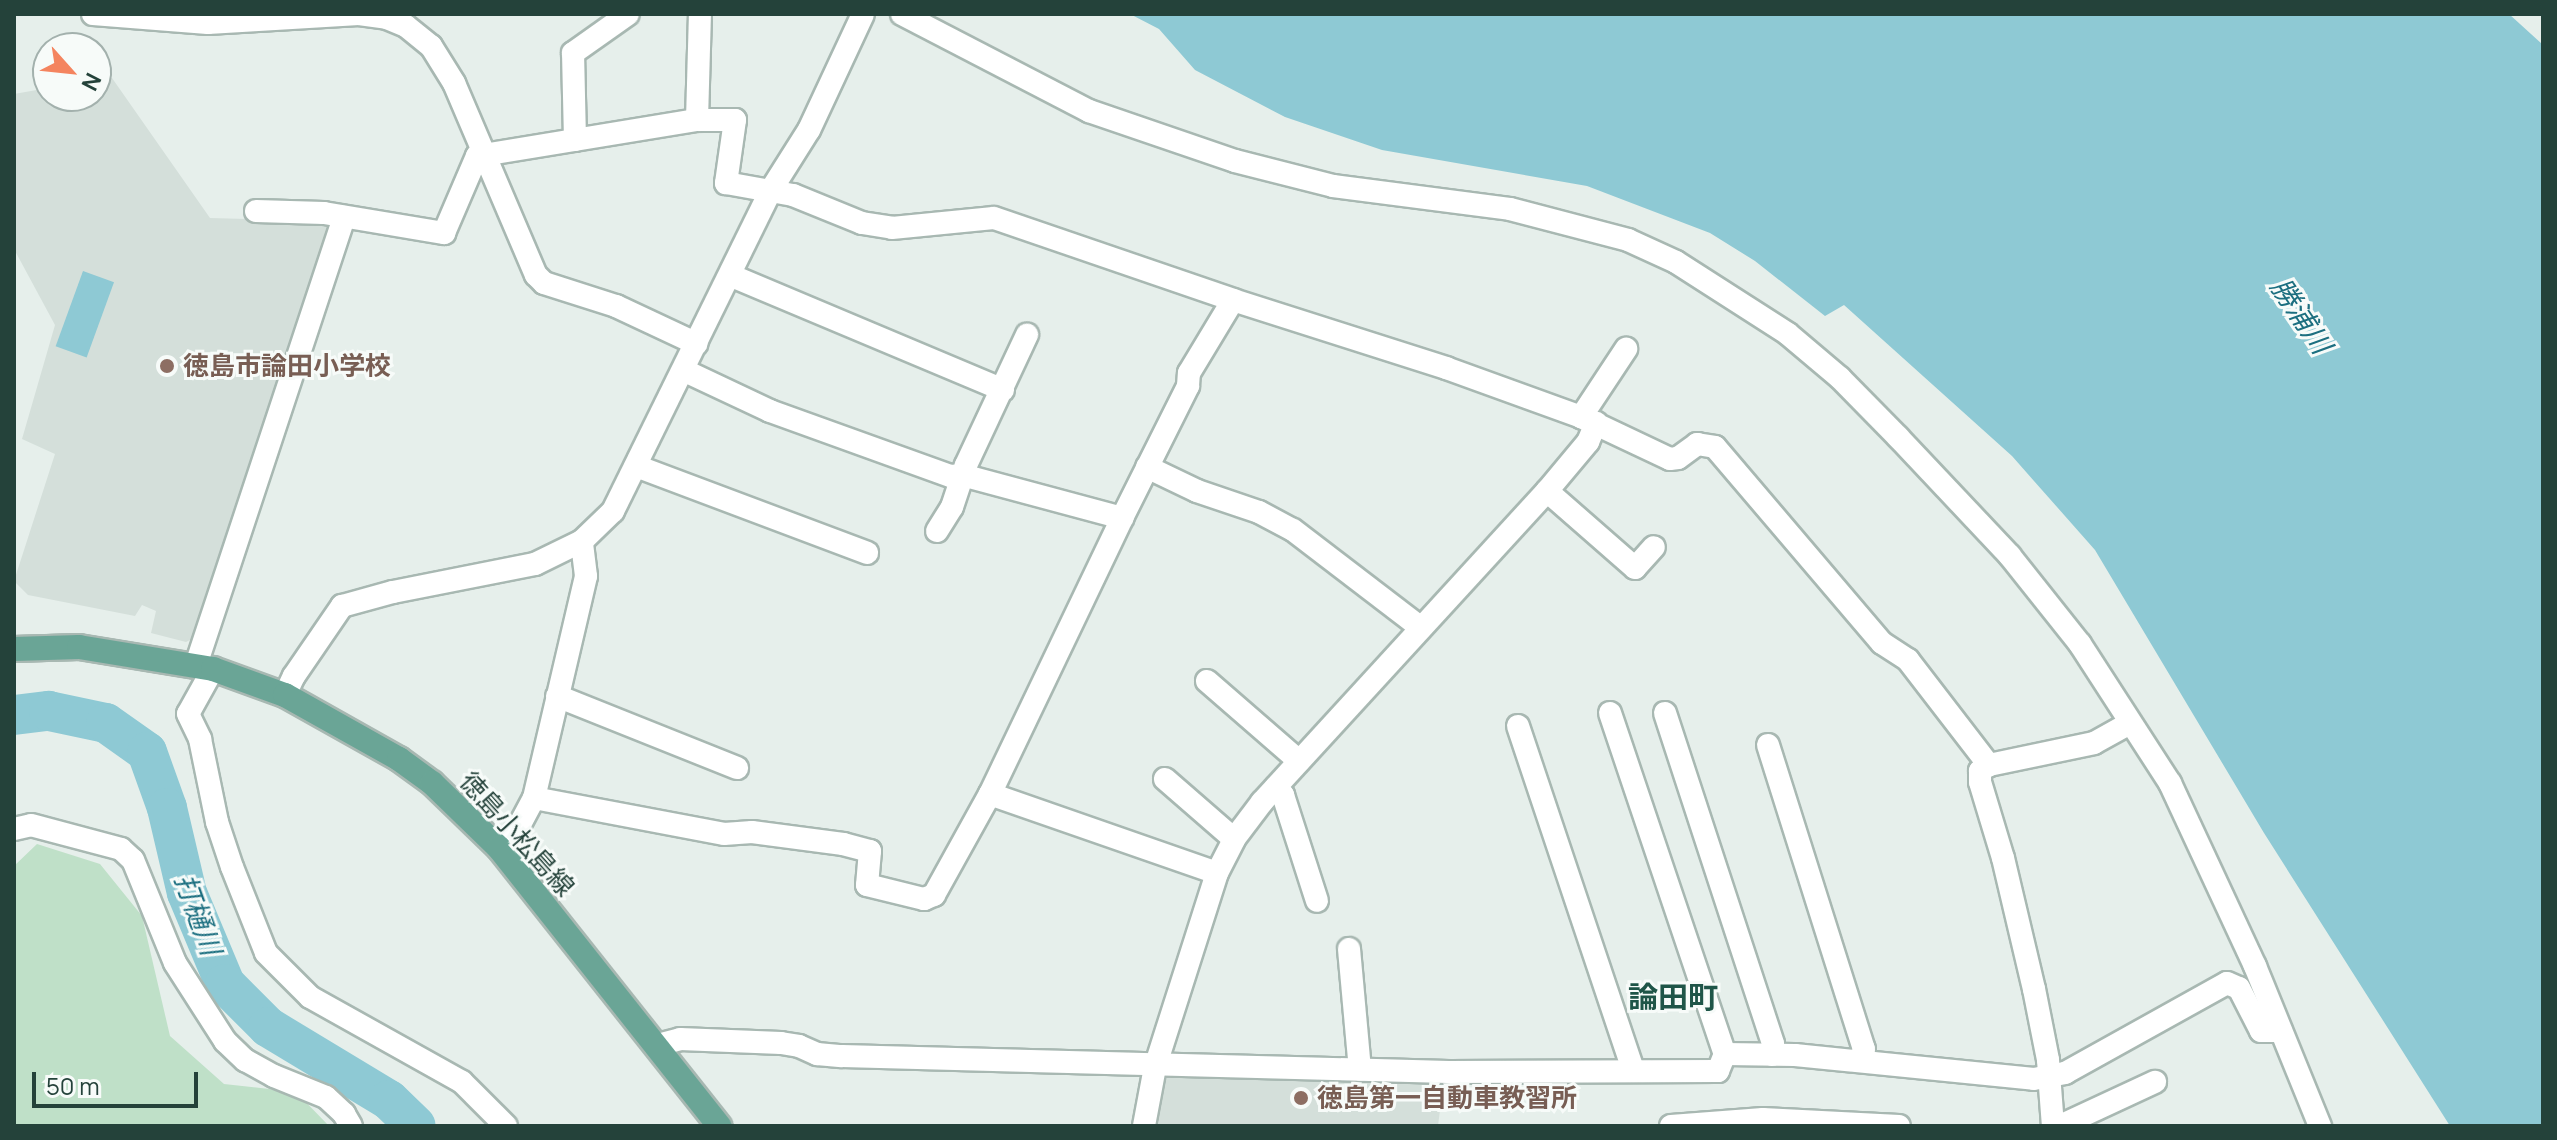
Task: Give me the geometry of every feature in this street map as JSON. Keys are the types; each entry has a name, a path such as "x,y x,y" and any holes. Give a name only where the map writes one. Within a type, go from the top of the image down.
{"main road":[{"name":"徳島小松島線","path":"14,649 79,647 205,667 285,695 366,738 432,783 499,848 658,1045 719,1126"}],"street":[{"path":"93,14 208,23 359,14 387,18 406,26 431,46 454,83 536,275 544,283 616,306 697,344"},
{"path":"575,140 573,53 628,14"},
{"path":"697,120 700,14"},
{"path":"285,695 294,676 342,606 393,592 535,564 582,541 613,511 732,276 771,190 809,130 863,14"},
{"path":"902,14 1089,111 1235,161 1333,186 1510,209 1578,224 1676,262 1788,334 1840,378 1888,427 2050,603 2170,783 2198,840 2320,1126"},
{"path":"256,211 324,213 444,233 477,156 697,120 735,120 726,183 771,190 813,202 862,223 892,228 994,218 1233,300 1446,368 1589,420 1670,459 1678,458 1697,444 1715,447 1882,643 1908,660 1989,765"},
{"path":"344,217 188,714 200,739 217,822 266,953 310,997 462,1082 506,1126"},
{"path":"732,276 1003,390"},
{"path":"534,798 724,834 752,832 843,844 870,851 867,885 924,899 934,895 990,794 1188,386 1189,373 1233,300"},
{"path":"937,531 952,507 962,475 1027,335"},
{"path":"1144,1126 1155,1067 1217,873 1234,839 1299,761 1547,491 1588,442 1589,420 1626,349"},
{"path":"683,370 770,411 951,476 962,475 1122,518"},
{"path":"636,466 867,553"},
{"path":"1147,467 1197,491 1259,512 1293,530 1421,628"},
{"path":"1547,491 1635,568 1654,547"},
{"path":"499,848 518,828 534,798 586,576 587,557 582,541"},
{"path":"1207,681 1299,761"},
{"path":"557,696 737,768"},
{"path":"658,1045 680,1039 781,1043 817,1054 1155,1067 1718,1071 1725,1054 1610,713"},
{"path":"1665,713 1773,1044 1772,1055"},
{"path":"2053,1126 2042,1032 2003,858 1980,782 1980,771 1989,765 2094,743 2130,723"},
{"path":"1518,726 1633,1070"},
{"path":"1768,745 1864,1049 1861,1061"},
{"path":"1165,779 1234,839"},
{"path":"1276,787 1283,795 1317,901"},
{"path":"990,794 1217,873"},
{"path":"14,829 31,825 121,849 140,874 175,963 225,1041 245,1060 274,1076 326,1097 351,1126"},
{"path":"1349,949 1360,1070"},
{"path":"1725,1054 1861,1061 2049,1078 2065,1073 2227,983 2239,988 2261,1031 2281,1031"},
{"path":"2060,1126 2155,1082"},
{"path":"1671,1126 1763,1119 1899,1126"}],"shaded area":[{"name":"徳島市論田小学校","path":"112,78 210,218 324,221 332,229 194,638 186,642 151,633 156,611 142,605 135,616 28,595 14,581 55,454 22,439 55,325 14,249 14,94 32,91 32,112 112,112"},
{"name":"徳島第一自動車教習所","path":"1170,1076 1444,1078 1438,1126 1154,1126 1164,1080"}],"green space":[{"path":"37,844 100,864 142,916 170,1036 224,1084 296,1092 329,1126 14,1126 14,866"}],"water":[{"name":"勝浦川","path":"1130,14 2509,14 2543,45 2543,1126 2450,1126 2264,833 2095,550 2012,456 1844,305 1825,316 1755,261 1710,233 1587,186 1382,150 1285,117 1195,70 1159,29"},
{"path":"83,271 114,282 87,357 56,346"}],"waterway":[{"name":"打樋川","path":"14,715 49,711 106,723 147,752 167,808 187,893 225,984 268,1027 389,1100 416,1126"}],"place":[{"name":"徳島市論田小学校","path":"167,366"},
{"name":"徳島第一自動車教習所","path":"1301,1098"}],"district":[{"name":"論田町","path":"1673,997"}]}
